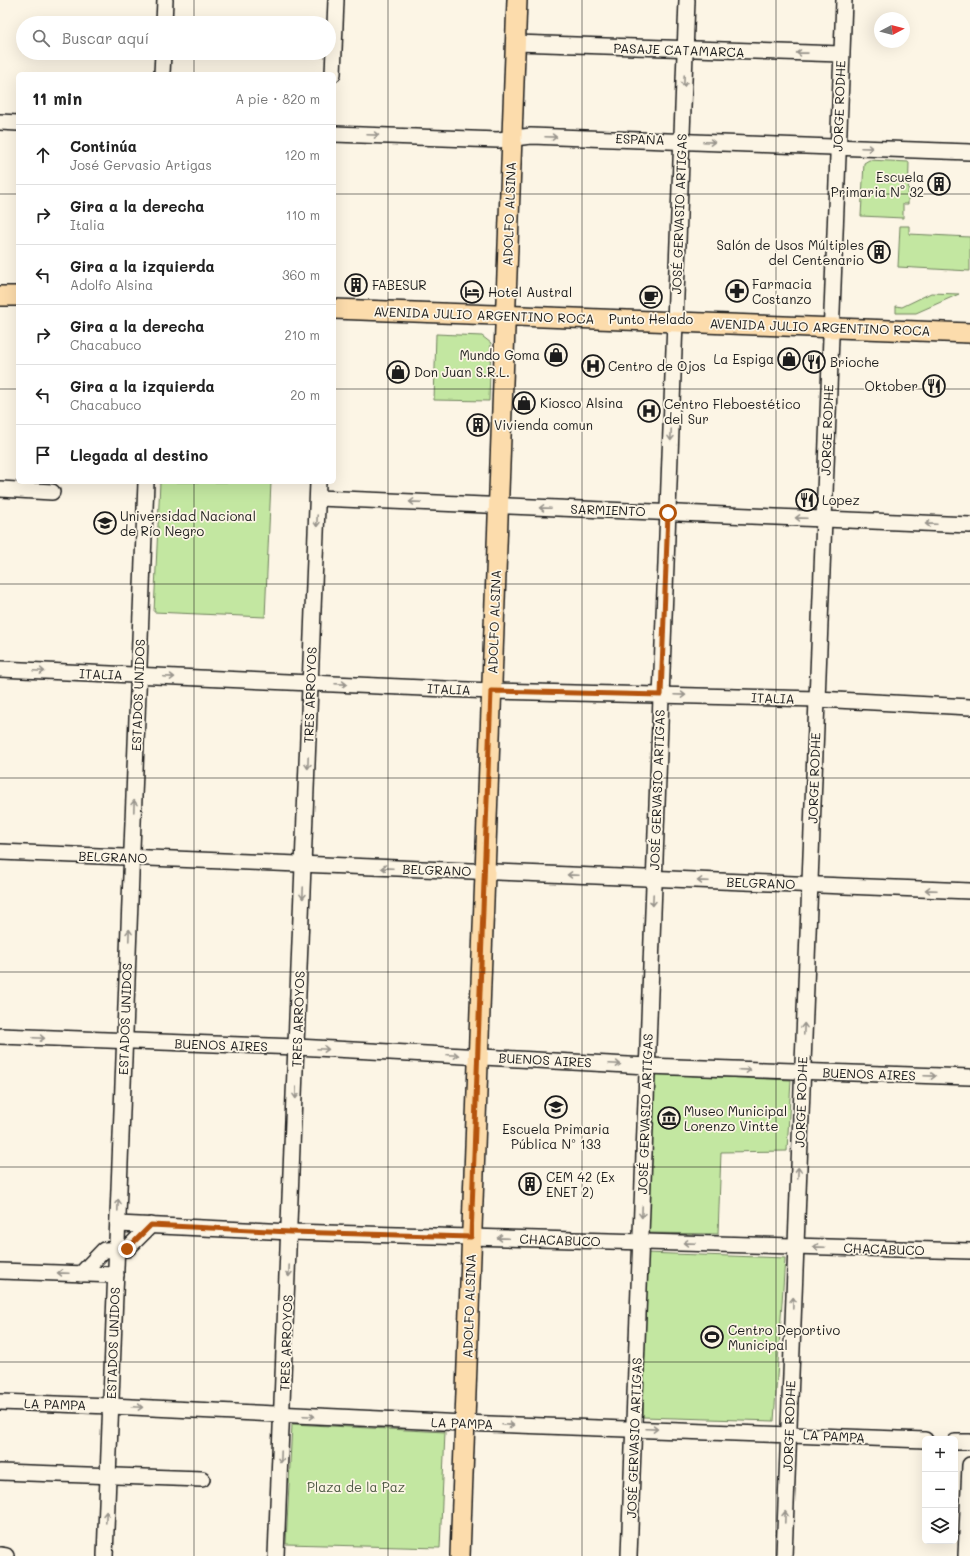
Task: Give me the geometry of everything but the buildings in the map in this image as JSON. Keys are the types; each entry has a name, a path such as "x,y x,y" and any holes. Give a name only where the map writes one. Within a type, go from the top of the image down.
{"main road":[{"name":"ADOLFO ALSINA","path":"460,1556 517,0"},
{"path":"0,296 16,296"},
{"path":"0,307 16,308"},
{"name":"AVENIDA JULIO ARGENTINO ROCA","path":"336,309 505,320 831,332 970,333"},
{"name":"AVENIDA JULIO ARGENTINO ROCA","path":"336,319 505,320"},
{"name":"AVENIDA JULIO ARGENTINO ROCA","path":"831,332 970,342"}],"street":[{"path":"164,16 165,0"},
{"path":"335,16 336,0"},
{"name":"JOSÉ GERVASIO ARTIGAS","path":"629,1556 687,0"},
{"name":"JORGE RODHE","path":"784,1556 844,0"},
{"name":"PASAJE CATAMARCA","path":"516,43 685,50 841,54"},
{"path":"162,72 163,60"},
{"path":"333,72 334,60"},
{"path":"0,122 16,123"},
{"name":"ESPAÑA","path":"336,134 498,140 531,136 970,152"},
{"name":"ESTADOS UNIDOS","path":"105,1556 146,484"},
{"name":"TRES ARROYOS","path":"276,1556 283,1415 318,484"},
{"path":"0,489 52,492"},
{"name":"SARMIENTO","path":"318,498 970,526"},
{"name":"ITALIA","path":"0,669 491,691 817,699 970,707"},
{"name":"BELGRANO","path":"0,852 970,892"},
{"name":"BUENOS AIRES","path":"0,1036 297,1047 647,1066 970,1077"},
{"name":"CHACABUCO","path":"118,1224 290,1232 970,1251"},
{"path":"82,1274 104,1250 127,1249 151,1225"},
{"path":"0,1271 116,1275"},
{"name":"LA PAMPA","path":"0,1402 464,1423 922,1440"},
{"path":"958,1442 970,1442"},
{"path":"966,1556 970,1465"},
{"path":"0,1472 202,1479"},
{"path":"0,1555 6,1556"}],"green space":[{"path":"869,160 909,162 908,204 903,204 903,218 861,216 864,163"},
{"path":"900,226 909,226 909,234 970,237 970,271 898,267"},
{"path":"931,293 959,294 916,313 896,313 896,306 902,307"},
{"path":"436,334 482,336 491,343 489,401 434,400"},
{"path":"160,484 271,484 265,617 154,612"},
{"path":"652,1074 791,1080 787,1151 721,1152 718,1234 646,1233"},
{"name":"Centro Deportivo Municipal","path":"645,1253 785,1258 774,1421 643,1417"},
{"name":"Plaza de la Paz","path":"292,1424 445,1432 440,1548 286,1544"}],"place":[{"name":"Escuela Primaria N° 32","path":"939,184"},
{"name":"Salón de Usos Múltiples del Centenario","path":"879,252"},
{"name":"FABESUR","path":"356,285"},
{"name":"Farmacia Costanzo","path":"737,291"},
{"name":"Hotel Austral","path":"472,292"},
{"name":"Punto Helado","path":"651,297"},
{"name":"Mundo Goma","path":"556,355"},
{"name":"La Espiga","path":"789,359"},
{"name":"Brioche","path":"814,362"},
{"name":"Centro de Ojos","path":"593,366"},
{"name":"Don Juan S.R.L.","path":"398,372"},
{"name":"Oktober","path":"934,386"},
{"name":"Kiosco Alsina","path":"524,403"},
{"name":"Centro Fleboestético del Sur","path":"649,411"},
{"name":"Vivienda comun","path":"478,425"},
{"name":"Lopez","path":"807,500"},
{"name":"Universidad Nacional de Río Negro","path":"105,523"},
{"name":"Escuela Primaria Pública Nº 133","path":"556,1107"},
{"name":"Museo Municipal Lorenzo Vintte","path":"669,1118"},
{"name":"CEM 42 (Ex ENET 2)","path":"530,1184"},
{"name":"Centro Deportivo Municipal","path":"712,1337"}],"route":[{"path":"127,1249 151,1225 290,1232 471,1237 491,691 661,695 668,513"}]}
